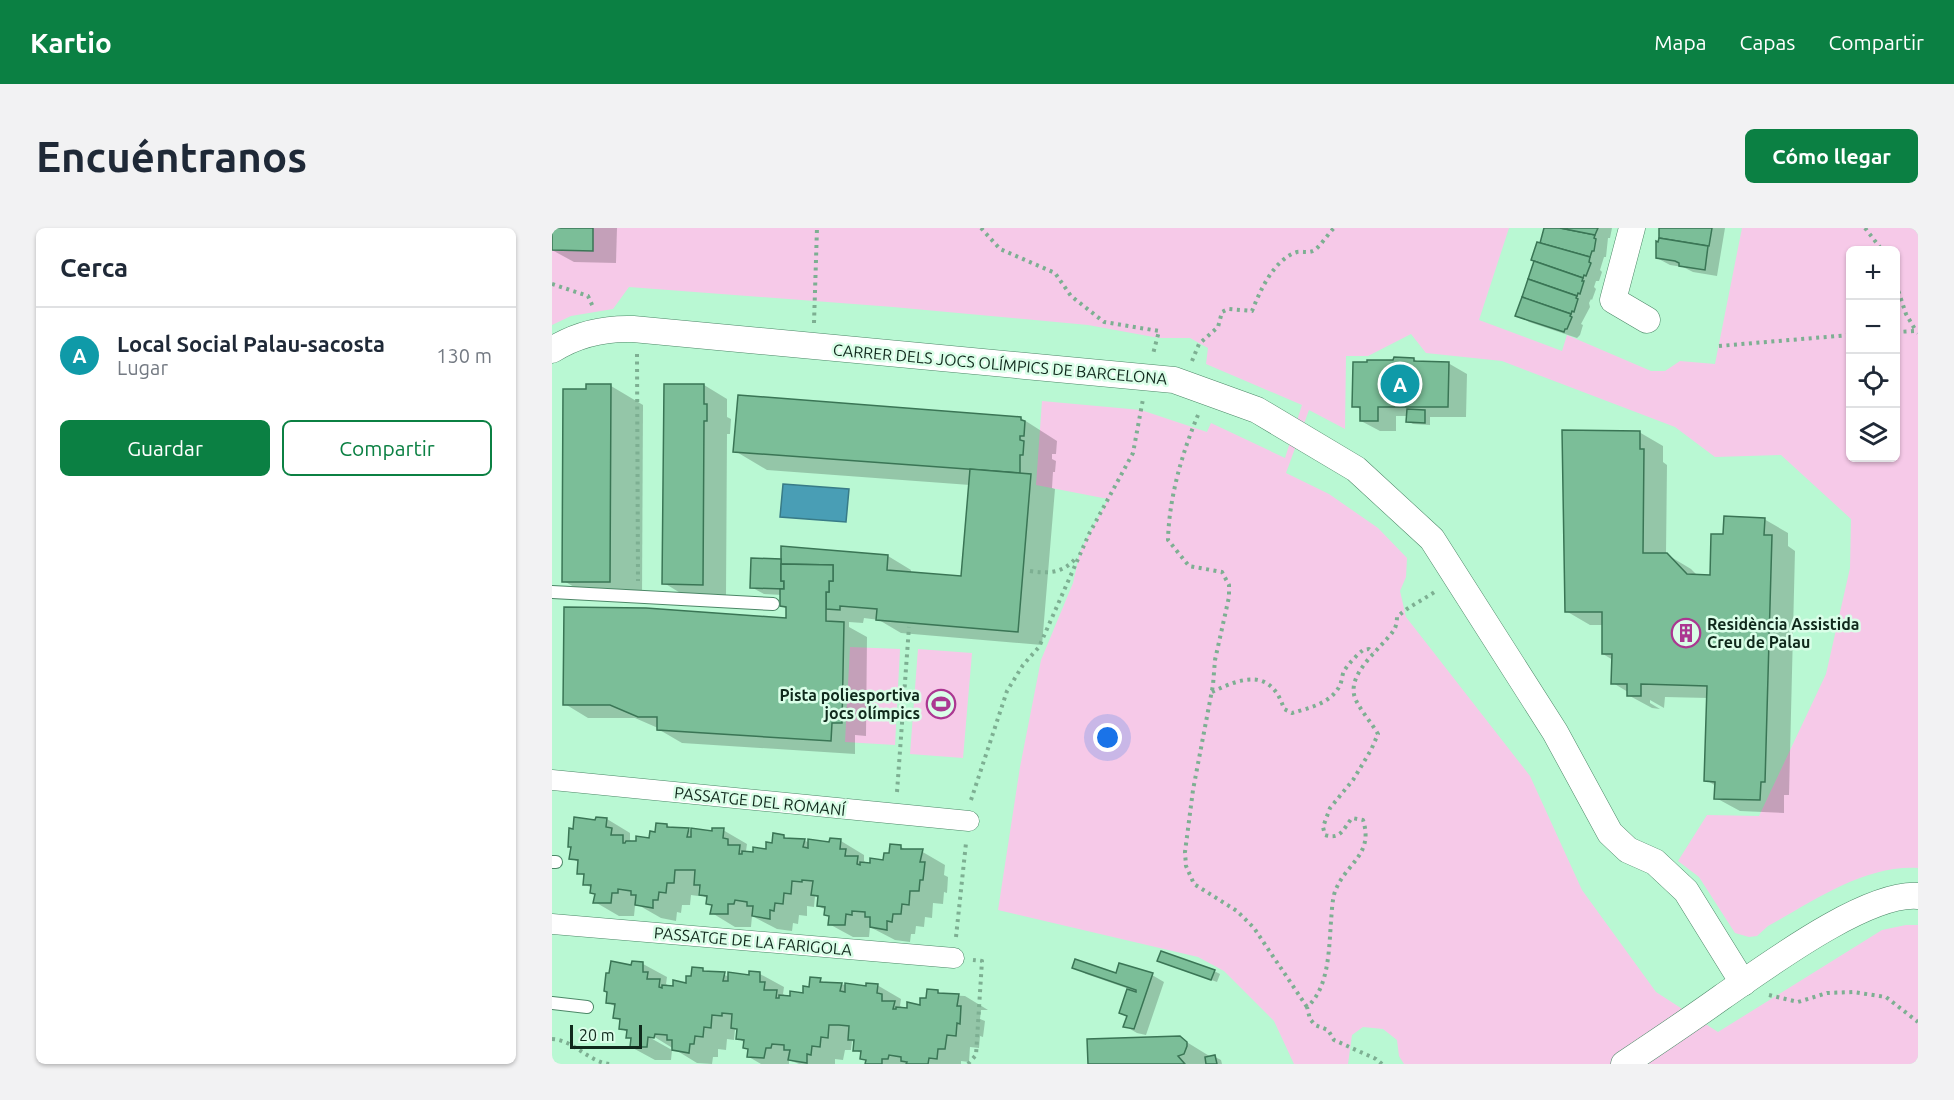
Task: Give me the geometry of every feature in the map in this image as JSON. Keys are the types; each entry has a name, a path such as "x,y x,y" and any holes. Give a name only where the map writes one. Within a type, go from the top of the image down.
{"street":[{"path":"1632,228 1613,300 1647,320"},
{"name":"CARRER DELS JOCS OLÍMPICS DE BARCELONA","path":"552,350 570,340 600,330 637,329 1174,380 1257,410 1356,469 1432,538 1555,732 1610,832 1628,850 1655,862 1686,891 1748,980"},
{"name":"PASSATGE DEL ROMANÍ","path":"552,780 969,821"},
{"path":"1624,1064 1788,952 1857,912 1893,897 1918,896"},
{"name":"PASSATGE DE LA FARIGOLA","path":"552,924 954,958"}],"lane":[{"path":"552,592 773,604"},
{"path":"552,1003 587,1007"}],"path":[{"path":"813,346 817,228"},
{"path":"969,821 970,804 1007,691 1023,665 1039,647 1080,552 1133,453 1147,378 1159,331 1104,322 1071,296 1055,273 1000,249 981,228"},
{"path":"1334,228 1322,239 1316,249 1310,252 1298,252 1275,269 1262,285 1252,311 1228,309 1221,312 1218,327 1199,344 1195,421 1168,521 1168,540 1189,566 1222,572 1229,585 1229,597 1215,660 1212,692 1191,802 1185,852 1186,866 1194,884 1237,911 1254,928 1307,1007 1310,1019 1315,1025 1328,1030 1334,1040 1382,1064"},
{"path":"1865,228 1879,246"},
{"path":"552,284 588,296 596,312 600,330"},
{"path":"1900,296 1906,314 1917,332"},
{"path":"637,329 638,596"},
{"path":"1900,332 1917,332"},
{"path":"1719,346 1846,335"},
{"path":"1030,571 1046,573 1059,571 1069,566 1080,552"},
{"path":"1307,1007 1315,1000 1323,979 1336,888 1362,852 1366,831 1363,820 1352,818 1341,834 1333,837 1325,835 1323,827 1330,808 1353,780 1378,734 1355,697 1354,688 1357,676 1373,653 1395,629 1397,617 1456,576"},
{"path":"896,814 909,627"},
{"path":"1212,692 1244,680 1259,680 1269,683 1280,695 1284,709 1292,713 1320,704 1330,697 1340,686 1344,672 1355,657 1363,650 1369,649 1373,653"},
{"path":"1748,980 1773,998 1798,1002 1827,993 1853,992 1886,997 1918,1022"},
{"path":"552,1039 563,1040 601,1063 610,1064"}],"shaded area":[{"path":"593,228 1509,228 1479,320 1562,351 1567,335 1651,371 1665,371 1680,361 1715,364 1742,228 1918,228 1918,868 1878,872 1859,878 1803,906 1768,926 1757,936 1749,937 1735,933 1699,877 1678,861 1707,815 1759,816 1826,674 1850,568 1851,519 1781,455 1715,457 1675,427 1502,361 1426,353 1411,334 1368,356 1346,356 1345,429 1309,410 1286,473 1329,494 1378,528 1407,558 1406,577 1400,591 1406,617 1530,776 1582,890 1656,992 1718,1032 1882,930 1918,925 1918,1064 1404,1064 1399,1056 1397,1040 1383,1029 1363,1027 1352,1035 1348,1064 1294,1064 1274,1021 1224,971 1198,957 998,910 1020,767 1041,660 1073,583 1080,552 1108,499 1036,485 1042,401 1141,410 1207,432 1211,423 1285,458 1302,405 1206,364 1208,348 1190,338 1159,338 1088,325 893,307 629,287 613,309 571,316 552,325 552,250 593,251"},
{"path":"850,647 900,649 895,745 845,742"},
{"name":"Pista poliesportiva jocs olímpics","path":"918,649 972,653 963,758 910,754"}],"water":[{"path":"783,484 849,489 846,522 780,517"}],"building":[{"path":"552,228 593,228 593,251 552,250"},
{"path":"1544,228 1560,228 1595,235 1594,251 1590,257 1540,243"},
{"path":"1560,228 1598,228 1595,235"},
{"path":"1659,228 1712,228 1709,246 1659,238"},
{"path":"1659,238 1708,246 1705,270 1679,266 1679,263 1675,261 1656,258 1656,241 1658,242"},
{"path":"1537,242 1590,257 1589,262 1591,263 1586,276 1584,275 1583,278 1531,260"},
{"path":"1534,261 1583,278 1580,294 1578,293 1577,296 1528,279"},
{"path":"1528,279 1577,296 1574,312 1572,311 1571,314 1522,297"},
{"path":"1522,297 1571,314 1567,329 1564,332 1515,316"},
{"path":"1394,357 1414,358 1414,361 1449,362 1448,407 1378,407 1378,421 1360,421 1360,407 1352,407 1353,362 1393,360"},
{"path":"586,384 611,384 610,582 562,582 563,389 586,389"},
{"path":"664,384 704,384 707,421 704,421 703,585 662,584"},
{"path":"738,395 1021,417 1021,420 1025,421 1024,436 1020,436 1020,440 1024,441 1023,455 1020,455 1020,473 733,452"},
{"path":"1407,409 1425,410 1425,423 1406,422"},
{"name":"Residència Assistida Creu de Palau","path":"1562,430 1640,431 1640,449 1644,449 1643,553 1667,553 1687,574 1710,575 1711,534 1723,534 1724,516 1765,518 1764,535 1772,535 1765,782 1761,782 1760,800 1714,799 1715,782 1704,781 1707,686 1641,684 1641,696 1627,696 1627,684 1611,684 1612,654 1602,654 1602,612 1565,612"},
{"path":"970,469 1031,474 1018,632 876,620 877,609 840,606 840,610 826,609 826,592 829,592 829,581 833,581 833,565 781,564 781,546 888,555 887,570 961,576"},
{"path":"751,558 781,559 781,581 784,581 784,589 750,588"},
{"path":"781,564 833,565 833,581 829,581 829,592 826,592 826,621 844,622 842,723 832,723 831,741 657,730 657,717 638,717 610,705 563,705 564,607 646,608 786,618 786,607 780,606 780,589 784,589 784,581 781,581"},
{"path":"574,817 595,820 596,817 607,818 606,827 612,828 611,835 623,835 623,843 636,841 636,836 649,838 650,831 655,832 656,823 667,824 667,827 689,828 687,837 691,837 691,828 712,831 712,828 724,828 723,838 728,839 728,845 740,845 739,854 742,854 742,851 753,852 753,847 766,849 766,842 772,843 773,833 784,835 784,838 805,839 803,847 808,848 808,839 829,842 830,838 841,839 840,849 846,849 845,856 858,856 857,864 860,865 860,862 870,863 870,858 883,860 884,853 889,853 890,844 901,845 901,849 923,849 920,862 925,862 923,880 920,880 919,891 910,891 909,905 902,904 901,914 893,914 892,922 887,921 887,930 870,927 870,917 865,917 865,912 852,911 852,915 846,914 845,925 828,925 829,916 824,915 825,907 817,906 818,896 811,895 813,881 802,880 802,882 792,881 791,894 784,893 783,904 775,903 774,911 770,910 770,919 752,916 753,906 747,906 747,902 735,900 734,904 728,904 728,914 710,914 712,905 706,904 707,896 699,895 700,885 694,885 695,870 675,870 674,883 667,883 666,893 659,892 658,900 653,900 653,908 635,905 636,895 631,895 631,891 618,889 618,893 612,893 611,903 593,903 595,894 590,893 591,885 583,885 584,874 577,874 578,860 569,859 571,847 568,847 569,828 573,829"},
{"path":"1161,951 1215,970 1211,980 1157,961"},
{"path":"1075,959 1116,973 1119,963 1153,973 1134,1029 1123,1027 1127,1016 1119,1013 1127,989 1136,992 1136,990 1072,968"},
{"path":"611,961 631,965 632,961 643,962 643,972 648,972 647,979 660,979 659,987 662,988 662,985 673,986 673,980 686,983 686,976 691,976 692,967 703,968 703,971 725,972 723,981 728,981 728,972 749,975 749,971 760,972 760,982 765,982 764,990 777,990 776,998 779,998 779,995 790,996 790,991 803,993 803,986 809,987 810,977 821,978 820,982 842,983 840,991 845,992 845,983 866,986 866,983 878,984 877,993 882,994 882,1001 895,1001 893,1009 907,1008 907,1002 920,1005 920,998 926,998 927,989 938,990 938,993 959,994 957,1006 961,1006 960,1024 957,1023 956,1036 947,1035 945,1049 938,1049 937,1059 929,1058 928,1064 906,1064 907,1062 901,1061 901,1057 889,1055 888,1059 882,1059 882,1064 865,1064 866,1060 860,1059 861,1051 853,1051 854,1040 848,1040 849,1026 839,1025 829,1025 828,1038 821,1037 820,1047 812,1046 811,1055 807,1054 807,1063 788,1060 790,1050 784,1050 784,1045 772,1044 771,1048 766,1048 764,1058 747,1057 748,1049 743,1048 744,1040 736,1039 737,1029 731,1028 732,1014 722,1013 722,1016 712,1015 711,1028 704,1027 703,1037 695,1036 694,1044 690,1044 689,1053 672,1050 672,1040 667,1040 667,1035 655,1034 654,1038 648,1037 647,1047 630,1047 631,1038 626,1038 627,1030 619,1029 620,1019 613,1018 615,1004 606,1003 607,992 604,991 606,973 609,973"},
{"path":"1180,1036 1187,1042 1184,1054 1178,1056 1185,1064 1088,1064 1087,1039"},
{"path":"1215,1055 1217,1064 1206,1064 1205,1057"}],"place":[{"name":"Local Social Palau-sacosta","path":"1400,384"},
{"name":"Residència Assistida Creu de Palau","path":"1686,633"},
{"name":"Pista poliesportiva jocs olímpics","path":"941,704"}]}
